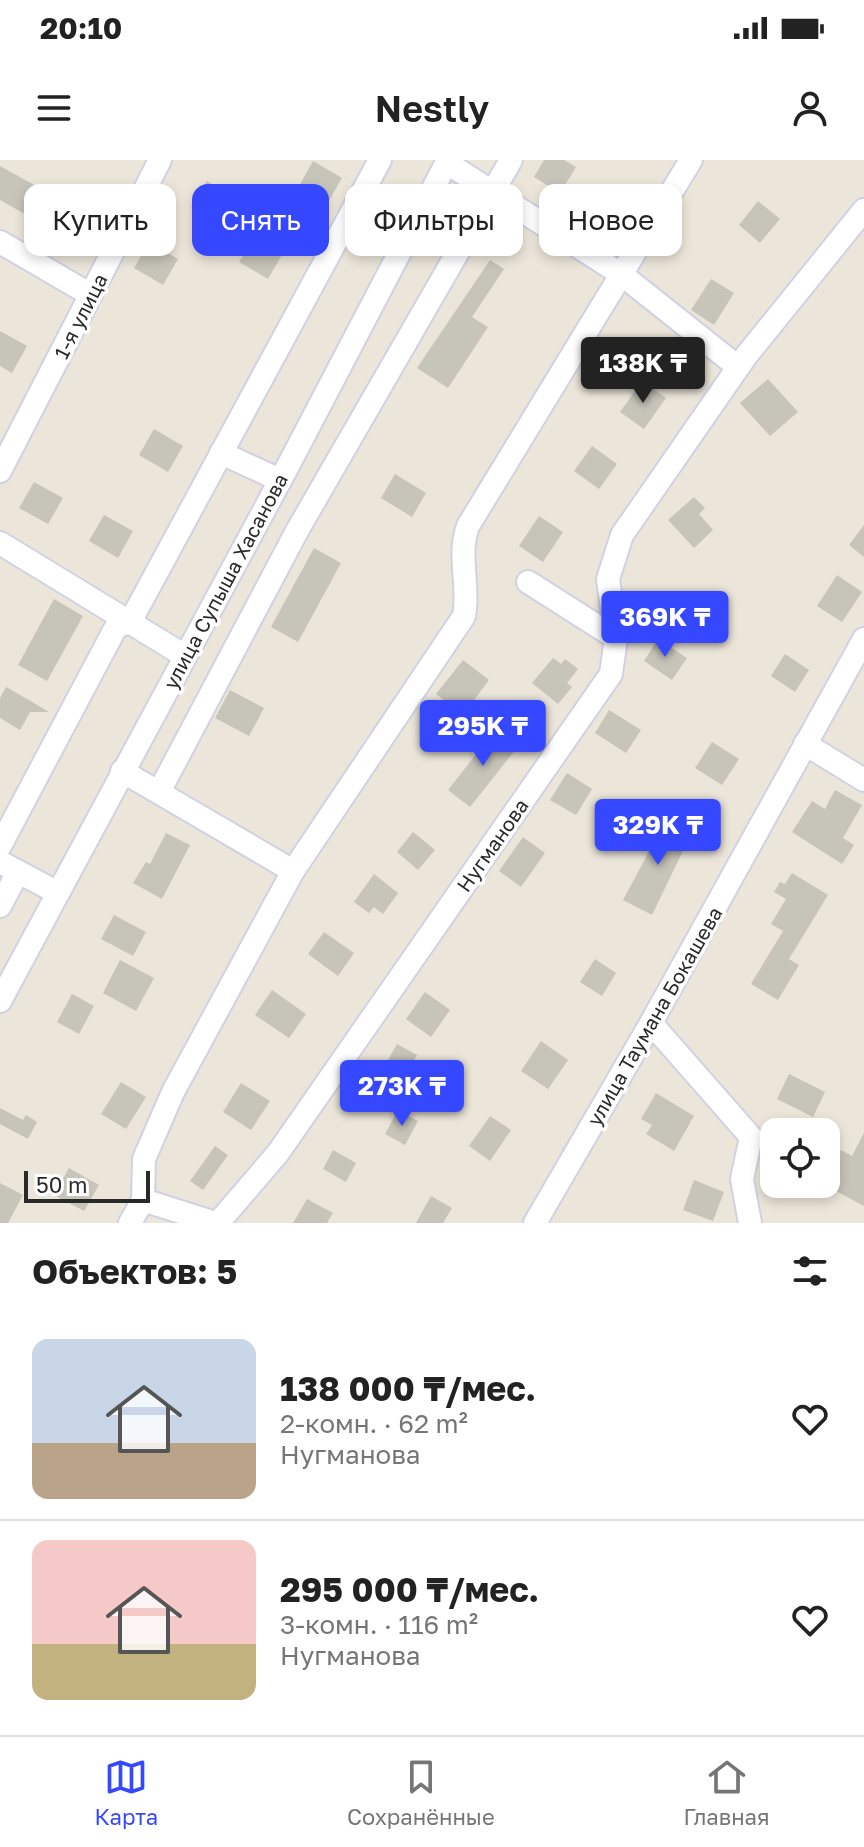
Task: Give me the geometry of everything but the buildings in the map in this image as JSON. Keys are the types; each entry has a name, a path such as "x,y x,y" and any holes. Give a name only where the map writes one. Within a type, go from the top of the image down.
{"street":[{"name":"1-я улица","path":"0,471 160,160"},
{"path":"0,846 116,627 130,622 380,160"},
{"path":"497,184 511,160"},
{"path":"130,1223 143,1200 144,1159 173,1092 293,871 464,616 467,602 463,550 468,526 691,160"},
{"path":"448,161 480,184"},
{"name":"улица Супыша Хасанова","path":"0,1001 448,161"},
{"name":"Нугманова","path":"143,1200 216,1223 278,1153 611,674 616,638 608,579 622,535 738,367 864,210"},
{"path":"523,212 621,274 738,367"},
{"path":"0,242 91,295"},
{"path":"159,792 297,531 456,256"},
{"path":"221,453 280,480"},
{"path":"0,543 185,656"},
{"path":"528,582 616,638"},
{"name":"улица Таумана Бокашева","path":"535,1223 651,1023 864,639"},
{"path":"805,744 864,780"},
{"path":"122,771 293,871"},
{"path":"0,906 9,867 58,893"},
{"path":"651,1023 751,1137 742,1179 750,1223"}]}
